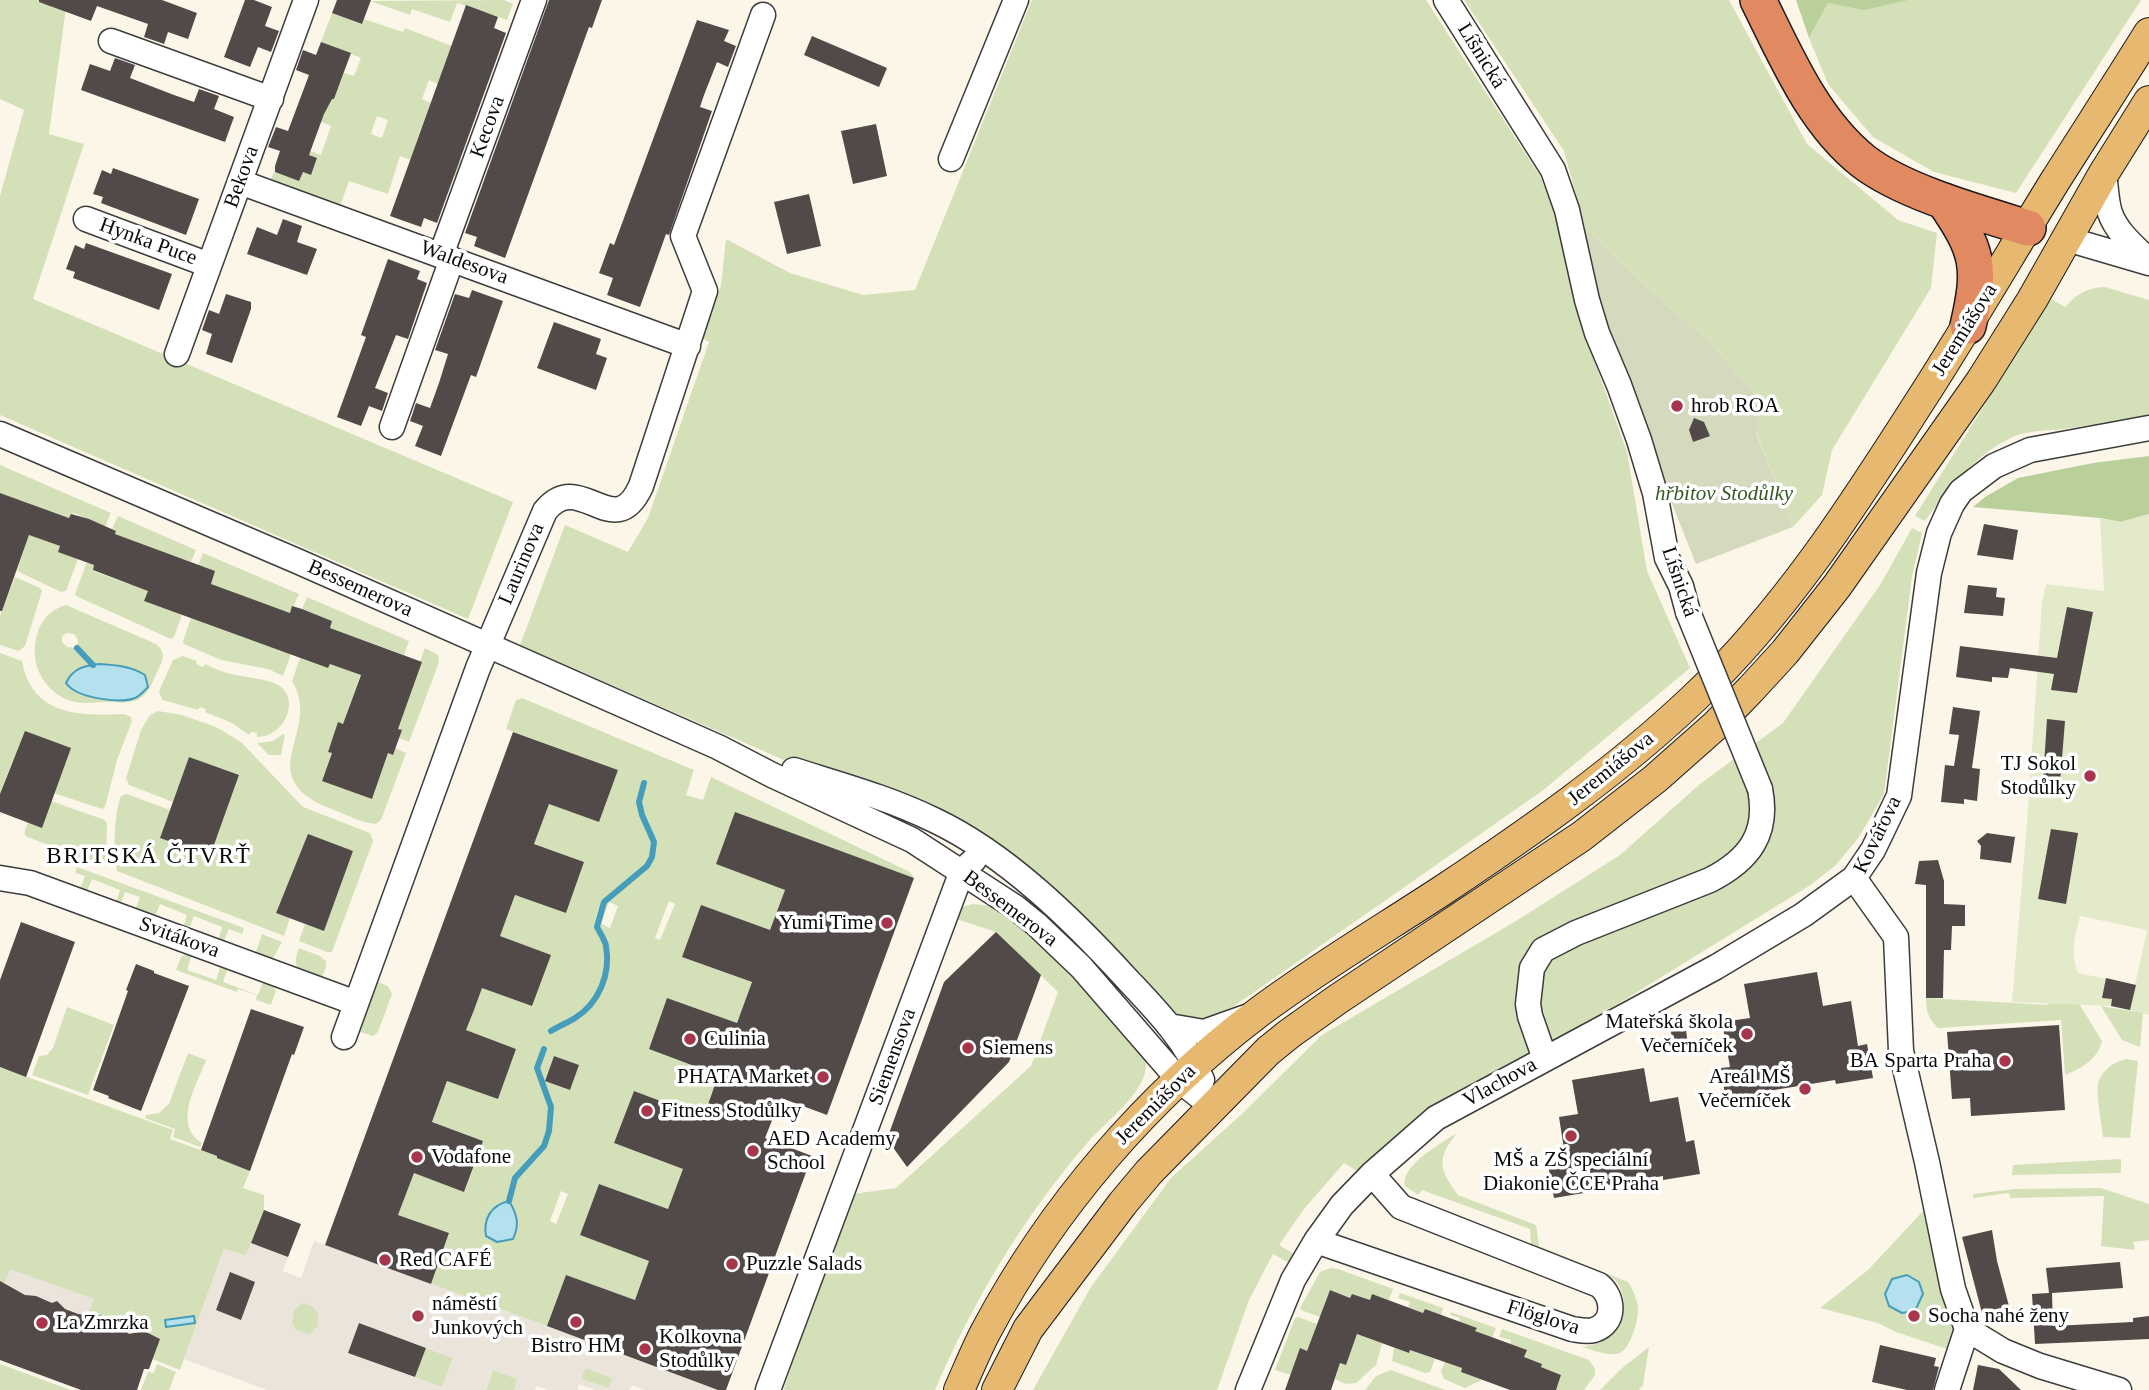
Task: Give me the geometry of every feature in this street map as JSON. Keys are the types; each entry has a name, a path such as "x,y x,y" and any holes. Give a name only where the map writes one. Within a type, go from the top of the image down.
{"highway":[{"path":"1758,0 1800,84 1829,126 1863,161 1900,183 1944,201 2028,228"},
{"path":"1944,201 1965,233 1974,257 1976,291 1968,326"}],"main road":[{"name":"Jeremiášova","path":"959,1390 984,1334 1010,1289 1089,1176 1142,1115 1188,1072 1260,1012 1305,979 1561,810 1634,751 1692,699 1758,631 1810,564 1882,461 2149,33"},
{"name":"Jeremiášova","path":"997,1390 1016,1351 1045,1306 1149,1172 1289,1034 1582,836 1655,779 1716,725 1785,652 1837,586 1981,381 2149,101"},
{"path":"2028,228 2067,239"}],"street":[{"name":"Bekova","path":"177,354 306,0"},
{"name":"Kecova","path":"392,427 534,0"},
{"path":"951,159 1016,0"},
{"name":"Líšnická","path":"1446,0 1553,170 1567,210 1597,333 1639,440 1655,493 1667,558 1681,586 1688,612 1760,789 1763,817 1748,852 1727,872 1576,933 1547,947 1541,953 1530,975 1528,1004 1545,1059"},
{"name":"Laurinova","path":"344,1037 487,646 540,520 551,504 559,498 569,496 607,510 617,510 636,498 705,291 683,236 763,15"},
{"path":"111,41 271,99"},
{"path":"2104,173 2110,212 2115,224 2149,262"},
{"name":"Waldesova","path":"240,182 688,346"},
{"name":"Hynka Puce","path":"86,219 209,265"},
{"path":"2067,239 2149,262"},
{"name":"Kovářova","path":"1966,1329 1953,1289 1901,1051 1896,937 1854,878 1873,850 1899,796 1928,573 1938,533 1952,504 1961,491 1981,474 2030,450 2149,428"},
{"name":"Bessemerova","path":"0,434 298,561 718,747 912,840 1015,907 1057,943 1188,1072 1213,1107"},
{"name":"Bessemerova","path":"718,747 894,802 937,821 985,850 1027,881 1070,919 1170,1026 1188,1072"},
{"name":"Siemensova","path":"768,1390 962,871 985,850"},
{"name":"Svitákova","path":"0,878 30,883 356,1003"},
{"name":"Vlachova","path":"1248,1390 1293,1280 1316,1241 1342,1205 1372,1174 1436,1118 1716,967 1802,915 1854,878"},
{"path":"1170,1026 1204,1032 1260,1012"},
{"name":"Flöglova","path":"1316,1241 1572,1329 1592,1331 1609,1318 1609,1296 1599,1285 1401,1207 1372,1174"},
{"path":"1947,1390 1966,1329 2003,1351 2040,1366 2119,1390"}],"green space":[{"path":"0,0 67,0 49,134 84,144 33,299 513,502 468,619 0,415 0,196 24,110 0,99"},
{"path":"504,0 513,4 507,20 457,3 450,22 412,9 410,15 370,1"},
{"path":"1032,0 1426,0 1540,176 1556,214 1574,304 1627,452 1647,571 1690,668 1542,791 1217,1018 1208,1021 1179,1016 1064,900 826,772 784,760 520,645 565,525 628,552 648,518 709,342 702,338 721,285 726,239 790,273 863,295 915,290"},
{"path":"1464,0 1729,0 1807,144 1898,220 1937,233 1931,288 1832,450 1822,495 1793,527 1756,432 1759,399 1706,337 1667,306 1585,227 1564,151"},
{"path":"1796,0 1909,0 1864,10 1828,3 1809,38"},
{"path":"1909,0 2141,0 2016,193 1934,172 1873,137 1828,84 1809,38 1828,3 1864,9"},
{"path":"332,13 361,24 364,19 403,32 405,28 452,46 438,84 429,80 422,99 431,103 416,143 462,160 457,177 400,156 388,194 349,181 340,206 270,181 274,172 298,180 303,172 311,175 317,158 309,155 310,151 321,155 331,126 320,121 304,89 334,99 344,73 354,76 361,58 321,42","holes":["377,116 388,120 382,138 371,134"]},
{"name":"hřbitov Stodůlky","path":"1585,227 1667,306 1706,337 1759,399 1756,433 1793,527 1696,564 1598,318 1578,231","holes":["1698,420 1702,425 1705,424 1709,435 1693,442 1689,430 1693,428 1692,422"]},
{"path":"2105,287 2149,300 2149,415 2015,436 1976,462 1954,484 1925,521 1915,516 2051,299 2065,307 2082,293"},
{"path":"2149,456 2149,514 2121,522 1973,507 2018,478 2093,463"},
{"path":"0,465 111,513 105,527 74,513 70,518 0,493"},
{"name":"TJ Sokol Stodůlky","path":"2149,514 2149,1015 2111,1006 2012,1002 2042,602 2046,584 2104,591 2100,518 2121,522","holes":["2080,916 2147,930 2135,985 2078,973 2074,951"]},
{"path":"118,516 196,550 191,562 115,534 116,531 112,529"},
{"path":"1912,528 1922,533 1912,577 1884,794 1859,837 1836,865 1809,886 1574,1031 1444,1100 1357,1171 1344,1163 1304,1209 1279,1245 1294,1254 1289,1263 1273,1254 1249,1300 1217,1390 1033,1390 1091,1287 1171,1178 1244,1112 1322,1035 1516,921 1620,855 1700,784 1783,723 1880,585"},
{"path":"29,535 60,546 78,559 66,591 61,592 17,571"},
{"path":"203,553 299,594 290,613 209,584 215,571 198,565"},
{"path":"87,562 95,565 93,571 129,584 132,579 182,615 174,637 171,639 76,596"},
{"path":"15,577 42,591 25,646 19,651 0,645 0,616"},
{"path":"307,597 409,641 404,655 330,628 332,621 302,609"},
{"path":"66,605 159,647 163,655 162,661 143,696 128,702 79,703 66,699 50,688 39,673 35,645 44,620 59,607","holes":["67,633 74,634 78,640 77,648 67,647 62,642 62,636","99,664 136,697 127,700 96,698 82,667"]},
{"path":"191,618 291,654 283,676 268,669 221,660 184,644"},
{"path":"425,648 438,655 439,662 409,742 399,738 401,731 398,729"},
{"path":"0,653 22,661 27,679 36,693 60,709 75,713 124,714 131,717 105,807 102,809 54,793 12,762 0,794"},
{"path":"183,656 197,661 196,664 203,667 205,664 228,673 276,684 288,697 289,706 283,723 267,735 257,737 257,733 251,732 249,735 232,723 205,712 206,709 200,707 198,710 163,700 160,689 173,660"},
{"path":"300,658 328,668 330,664 361,673 343,724 339,723 328,751 332,753 322,780 372,799 388,753 393,754 395,748 406,753 381,820 376,824 334,810 308,797 295,783 290,768 300,718 299,700 292,681"},
{"path":"522,698 694,770 686,795 703,800 711,777 910,872 914,878 735,813 716,864 785,890 770,930 682,957 752,982 737,1023 667,998 649,1049 718,1075 703,1117 634,1091 614,1143 683,1169 668,1209 599,1184 580,1235 649,1261 635,1300 566,1275 547,1326 431,1284 449,1234 398,1215 414,1173 465,1191 483,1141 432,1122 447,1081 498,1099 516,1049 466,1030 482,988 550,955 500,936 515,895 566,913 584,862 534,844 549,804 599,822 618,770 506,729 516,700","holes":["669,901 675,904 660,940 655,938","609,902 618,906 610,928 601,924","554,1056 579,1065 570,1090 545,1080","561,1191 568,1194 556,1224 550,1221"]},
{"path":"158,711 182,715 216,727 241,742 303,807 370,833 373,841 332,952 299,941 305,924 324,931 353,851 308,835 276,913 290,918 284,936 117,871 115,834 121,796 127,794 170,810 160,838 209,856 239,776 189,757 173,802 129,785 126,778 141,730 150,715"},
{"path":"283,734 281,755 269,755 257,743 273,741"},
{"path":"51,801 105,820 104,863 99,865 25,836 29,821"},
{"path":"77,867 244,928 242,934 229,929 223,943 218,941 222,927 194,916 189,929 183,928 187,915 160,904 155,917 135,910 140,897 125,892 120,905 116,902 120,890 92,879 87,891 80,889 85,876 75,873"},
{"path":"973,904 992,906 1027,932 1069,971 1145,1057 1143,1080 1127,1102 1066,1169 1022,1228 966,1324 935,1390 785,1390 853,1194 896,1188 1031,1066 1058,992 996,932 953,918 962,907"},
{"path":"262,934 282,942 273,958 255,955"},
{"path":"299,948 326,961 321,980 303,973 297,967"},
{"path":"192,954 187,970 216,980 221,965 228,968 223,982 258,995 264,980 271,983 276,991 271,1005 256,1000 257,995 238,989 237,992 176,970 181,957"},
{"path":"2057,956 2064,979 2102,1041 2093,1058 2065,1075 2061,1020 1938,1028 1930,1018 1926,998 2048,1005"},
{"path":"375,981 388,986 392,994 378,1032 373,1036 357,1031"},
{"path":"2101,1006 2143,1013 2140,1047 2122,1040"},
{"path":"67,1007 114,1025 88,1095 32,1075 39,1056 47,1055 53,1048"},
{"path":"188,1053 206,1060 189,1104 188,1115 193,1135 202,1143 200,1147 173,1137 175,1129 145,1118 146,1115 159,1113 169,1104"},
{"path":"2126,1059 2138,1061 2130,1138 2103,1137 2098,1096 2099,1080 2108,1068"},
{"path":"0,1067 173,1130 170,1139 250,1171 243,1188 264,1195 264,1210 246,1256 224,1249 180,1370 0,1299","holes":["193,1316 195,1323 166,1327 166,1320"]},
{"path":"1457,1133 1446,1150 1442,1164 1458,1195 1536,1225 1539,1246 1628,1282 1636,1297 1638,1313 1634,1332 1624,1350 1611,1354 1582,1347 1605,1340 1618,1328 1624,1306 1616,1281 1601,1272 1531,1246 1530,1229 1422,1190 1418,1195 1405,1186 1405,1178 1415,1163"},
{"path":"2121,1159 2121,1173 2012,1175 2013,1165"},
{"path":"2101,1188 2149,1204 2149,1240 2133,1242 2135,1250 2101,1246 2104,1196 2010,1198 2009,1193 1973,1198 1973,1194 2015,1189"},
{"path":"1924,1210 1944,1292 1956,1327 1947,1349 1878,1323 1820,1308 1868,1270"},
{"path":"1331,1268 1393,1289 1389,1300 1372,1294 1370,1300 1352,1294 1350,1298 1330,1290 1320,1317 1301,1310 1320,1272"},
{"path":"1400,1293 1443,1308 1441,1315 1425,1309 1423,1313 1408,1307 1410,1302 1398,1298"},
{"path":"304,1303 311,1305 318,1312 318,1326 310,1335 297,1331 292,1324 294,1311"},
{"path":"1451,1312 1496,1328 1492,1338 1459,1322 1460,1318 1450,1315"},
{"path":"1295,1318 1317,1324 1307,1351 1300,1349 1291,1375 1275,1370"},
{"path":"1502,1329 1589,1360 1595,1369 1595,1375 1584,1390 1556,1390 1561,1375 1524,1357 1526,1350 1510,1344 1511,1340 1499,1337"},
{"path":"1357,1334 1382,1343 1376,1365 1356,1383 1346,1384 1335,1379 1340,1363 1346,1365"},
{"path":"1649,1347 1643,1385 1639,1390 1600,1390 1622,1368"},
{"path":"426,1348 453,1358 442,1388 415,1377"},
{"path":"1394,1348 1409,1353 1410,1350 1435,1359 1430,1372 1425,1373 1392,1361"},
{"path":"1445,1362 1482,1380 1465,1388 1444,1379 1441,1371"},
{"path":"0,1364 71,1390 0,1390"},
{"path":"157,1364 176,1372 169,1390 141,1390 148,1372 154,1373"},
{"path":"585,1368 613,1378 609,1389 581,1379"},
{"path":"493,1370 518,1379 514,1390 486,1390"},
{"path":"1391,1370 1445,1390 1365,1390 1376,1376"}],"shaded area":[{"name":"náměstí Junkových","path":"314,1241 718,1390 645,1390 632,1385 629,1390 595,1390 579,1384 577,1390 548,1390 537,1386 535,1390 514,1390 518,1379 493,1370 486,1390 267,1390 184,1359 224,1249 245,1256 251,1243 288,1257 283,1271 301,1278","holes":["230,1273 254,1282 246,1305 221,1296","304,1303 311,1305 318,1312 318,1326 310,1335 298,1331 292,1324 297,1306","359,1323 453,1358 442,1387 348,1353","585,1368 612,1378 609,1388 581,1379"]},
{"path":"10,1269 94,1299 87,1318 157,1344 153,1355 3,1286"}],"water":[{"path":"99,664 123,666 140,672 145,675 148,687 135,698 109,700 79,693 66,683 72,674 80,669"},
{"path":"509,1201 517,1219 515,1234 513,1239 497,1242 486,1236 487,1219 493,1209"},
{"path":"1907,1275 1919,1282 1923,1294 1915,1311 1902,1313 1889,1306 1885,1294 1892,1279"},
{"path":"194,1316 195,1323 166,1327 165,1320"}],"building":[{"path":"39,0 162,0 197,13 188,39 168,32 164,44 144,37 148,24 97,6 91,21"},
{"path":"245,0 254,0 272,7 265,26 279,31 271,52 258,47 250,67 224,57"},
{"path":"337,0 371,0 362,24 332,13"},
{"path":"549,0 602,0 592,28 589,27 505,258 474,246 477,237 465,233"},
{"path":"466,5 498,17 494,28 506,33 437,223 424,218 421,227 390,216"},
{"path":"697,20 729,30 724,41 736,46 728,67 717,62 704,95 700,107 712,111 669,235 666,234 640,307 607,295 613,278 599,273 610,243 614,245"},
{"path":"812,36 887,68 879,87 804,55"},
{"path":"321,42 351,53 309,155 317,158 311,175 303,172 299,181 275,172 280,151 268,147 276,127 288,131 309,75 296,70 303,50 316,55"},
{"path":"115,58 135,65 130,78 174,95 194,102 199,89 219,96 214,109 234,117 225,142 81,90 90,64 110,71"},
{"path":"876,124 887,176 853,184 841,131"},
{"path":"113,168 199,199 186,235 101,203 103,197 93,194 102,170 111,174"},
{"path":"809,194 821,246 787,254 774,202"},
{"path":"283,219 302,226 297,242 317,249 307,275 247,254 257,227 277,235"},
{"path":"86,243 172,274 159,310 73,278 75,272 66,269 75,245 84,249"},
{"path":"388,259 420,271 417,279 427,283 408,339 396,335 375,388 388,393 382,411 369,406 361,426 337,417 366,337 361,335"},
{"path":"472,290 503,301 476,377 471,375 441,456 415,446 423,426 410,421 416,403 430,408 439,383 448,354 435,350 455,294 469,298"},
{"path":"226,294 251,302 232,363 206,354 212,334 202,330 209,310 219,314"},
{"path":"554,322 601,339 596,354 607,358 596,390 537,368"},
{"path":"1694,418 1704,422 1710,436 1693,442 1689,430"},
{"path":"0,493 69,518 71,514 89,519 116,531 115,534 215,571 211,584 290,613 292,606 302,609 332,621 330,628 422,662 398,729 402,730 393,755 388,753 372,799 322,781 332,753 328,752 338,722 343,724 361,675 330,664 328,668 144,601 148,591 93,570 94,565 58,552 60,546 29,535 0,611"},
{"path":"1984,524 2018,530 2013,560 1977,555"},
{"path":"1968,585 1997,588 1996,597 2005,598 2003,616 1964,613"},
{"path":"2067,607 2093,612 2077,693 2051,690 2054,674 2010,668 2008,678 1992,677 1992,682 1956,677 1960,646 2057,658"},
{"path":"1953,707 1980,711 1972,768 1980,769 1977,801 1964,799 1964,804 1941,802 1945,765 1954,766 1959,735 1949,734"},
{"path":"2047,719 2065,721 2060,783 2043,781"},
{"path":"25,731 71,748 42,828 0,812 0,794"},
{"path":"513,732 618,770 599,822 549,804 534,844 584,862 566,913 515,895 500,936 551,955 532,1006 482,988 466,1030 516,1049 498,1099 447,1081 432,1122 483,1141 464,1192 414,1173 398,1215 449,1233 431,1284 325,1245"},
{"path":"189,757 239,775 210,856 160,838"},
{"path":"735,812 914,878 827,1115 781,1098 765,1138 812,1156 726,1390 718,1390 547,1326 566,1275 635,1300 649,1261 580,1235 599,1184 668,1209 683,1169 614,1143 634,1091 703,1117 711,1096 718,1075 649,1049 667,998 737,1023 752,982 682,957 701,905 770,930 785,890 716,864"},
{"path":"2051,829 2078,833 2066,904 2038,899"},
{"path":"1987,833 2015,837 2011,863 1980,859 1981,846 1977,841"},
{"path":"308,834 353,851 324,931 276,913"},
{"path":"1938,860 1944,881 1944,904 1965,905 1965,926 1952,926 1951,950 1944,950 1943,998 1926,998 1926,885 1915,884 1919,861"},
{"path":"21,922 75,942 26,1077 0,1067 0,980"},
{"name":"Siemens","path":"996,932 1041,975 1009,1062 907,1167 887,1139 944,982"},
{"path":"136,964 189,986 141,1111 93,1090"},
{"name":"Mateřská škola Večerníček","path":"1817,972 1823,1006 1851,1001 1858,1046 1867,1044 1873,1078 1836,1084 1835,1080 1762,1092 1763,1095 1726,1102 1721,1068 1730,1067 1722,1022 1750,1018 1744,984"},
{"path":"2106,978 2136,985 2130,1010 2111,1006 2112,999 2102,998"},
{"path":"251,1009 304,1027 250,1171 201,1150"},
{"path":"1685,1023 1688,1045 1673,1046 1670,1025"},
{"name":"BA Sparta Praha","path":"2059,1025 2065,1110 1971,1116 1970,1098 1952,1099 1947,1032"},
{"path":"554,1056 579,1065 570,1090 545,1081"},
{"name":"MŠ a ZŠ speciální Diakonie ČCE Praha","path":"1644,1068 1650,1102 1678,1097 1686,1142 1694,1140 1700,1174 1663,1180 1663,1176 1589,1188 1590,1192 1554,1198 1548,1165 1566,1162 1559,1117 1578,1114 1572,1080"},
{"path":"264,1210 301,1224 288,1257 251,1243"},
{"path":"1992,1230 2009,1306 1982,1313 1962,1237"},
{"path":"2120,1262 2123,1288 2052,1293 2053,1326 2133,1322 2133,1318 2149,1316 2149,1339 2035,1344 2032,1294 2049,1293 2046,1268"},
{"path":"230,1272 255,1282 241,1320 216,1310"},
{"path":"0,1281 25,1295 36,1296 52,1303 57,1301 65,1309 78,1314 101,1315 110,1325 122,1327 129,1334 144,1331 160,1339 149,1369 144,1369 137,1390 81,1390 0,1360"},
{"path":"1330,1290 1350,1298 1352,1294 1370,1300 1372,1294 1423,1313 1425,1309 1527,1350 1524,1357 1561,1375 1556,1390 1510,1390 1461,1372 1462,1368 1357,1334 1346,1365 1340,1363 1331,1390 1285,1390 1300,1348 1307,1351"},
{"path":"359,1323 426,1348 415,1377 348,1353"},
{"path":"1880,1345 1936,1358 1934,1366 1939,1367 1933,1390 1907,1390 1872,1382"},
{"path":"1978,1365 1999,1369 2021,1390 1973,1390"}],"waterway":[{"path":"77,648 93,665"},
{"path":"551,1031 583,1012 597,996 607,967 605,944 597,927 604,902 647,866 652,857 654,842 639,802 644,783"},
{"path":"509,1201 515,1178 544,1146 549,1131 551,1107 537,1068 544,1049"}],"place":[{"name":"hrob ROA","path":"1677,406"},
{"name":"TJ Sokol Stodůlky","path":"2090,776"},
{"name":"Yumi Time","path":"887,923"},
{"name":"Mateřská škola Večerníček","path":"1747,1034"},
{"name":"Culinia","path":"690,1039"},
{"name":"Siemens","path":"968,1048"},
{"name":"BA Sparta Praha","path":"2005,1061"},
{"name":"PHATA Market","path":"823,1077"},
{"name":"Areál MŠ Večerníček","path":"1805,1089"},
{"name":"Fitness Stodůlky","path":"647,1111"},
{"name":"MŠ a ZŠ speciální Diakonie ČCE Praha","path":"1571,1136"},
{"name":"AED Academy School","path":"753,1151"},
{"name":"Vodafone","path":"417,1157"},
{"name":"Red CAFÉ","path":"385,1260"},
{"name":"Puzzle Salads","path":"732,1264"},
{"name":"náměstí Junkových","path":"418,1316"},
{"name":"Socha nahé ženy","path":"1914,1316"},
{"name":"Bistro HM","path":"576,1322"},
{"name":"La Zmrzka","path":"42,1323"},
{"name":"Kolkovna Stodůlky","path":"645,1349"}],"district":[{"name":"BRITSKÁ ČTVRŤ","path":"149,857"}]}
